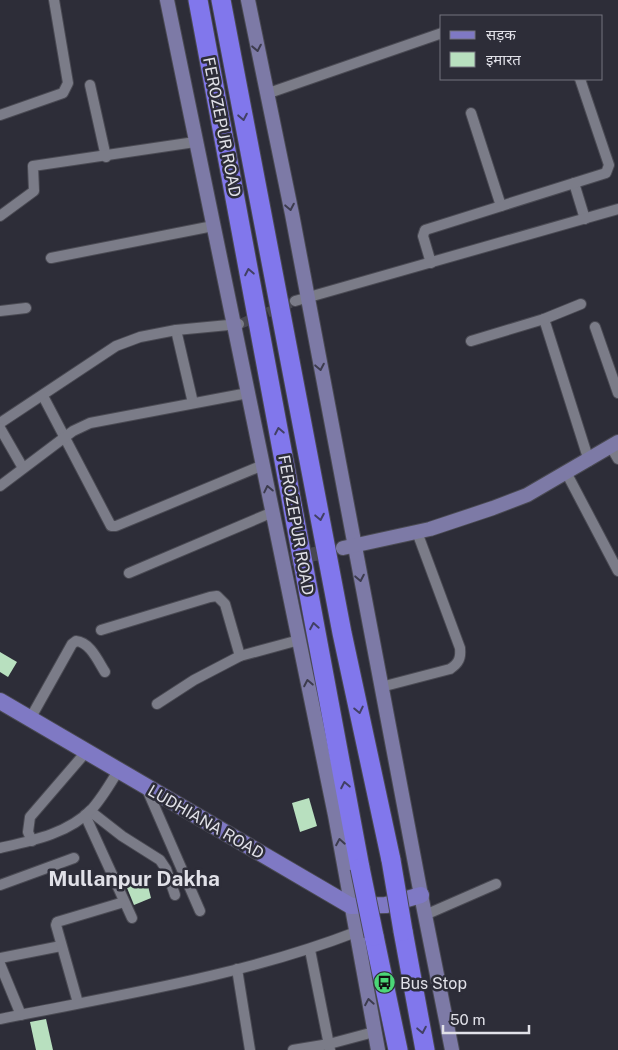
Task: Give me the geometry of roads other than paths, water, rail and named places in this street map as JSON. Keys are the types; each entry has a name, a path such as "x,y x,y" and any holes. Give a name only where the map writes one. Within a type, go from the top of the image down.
{"highway":[{"name":"FEROZEPUR ROAD","path":"198,0 360,868 365,934 398,1050"},
{"path":"221,0 342,633 391,860 425,1050"}],"main road":[{"path":"168,0 195,142 237,324 248,393 263,465 273,512 287,560 299,640 351,906 365,934 374,1032 378,1050"},
{"path":"248,0 301,298 349,546 381,687 420,895 452,1050"},
{"path":"349,546 417,532 528,495 567,474 615,444"},
{"name":"LUDHIANA ROAD","path":"0,701 351,906"},
{"path":"351,906 386,905 420,895"}],"street":[{"path":"0,115 63,93 67,89 68,83 54,0"},
{"path":"266,94 440,34"},
{"path":"431,262 423,236 425,230 606,173 609,165 580,80"},
{"path":"90,84 106,157"},
{"path":"471,113 501,206"},
{"path":"0,216 31,195 34,190 33,166 106,157 195,142"},
{"path":"574,183 586,219"},
{"path":"301,298 618,209"},
{"path":"51,258 213,226"},
{"path":"471,340 544,318 581,304"},
{"path":"0,312 26,308"},
{"path":"544,318 588,461"},
{"path":"0,423 116,346 140,337 176,330 237,324"},
{"path":"595,327 618,393"},
{"path":"176,330 192,403"},
{"path":"0,486 64,438 90,423 248,393"},
{"path":"43,396 111,526 116,526 263,465"},
{"path":"0,428 23,468"},
{"path":"615,444 618,459"},
{"path":"567,474 618,571"},
{"path":"130,573 273,512"},
{"path":"381,687 450,669 457,664 460,656 460,648 417,532"},
{"path":"101,630 210,596 217,596 225,604 240,656"},
{"path":"157,704 194,680 240,656 299,640"},
{"path":"30,719 72,644 76,641 83,641 88,646 104,672"},
{"path":"32,841 28,832 30,818 86,752"},
{"path":"0,848 32,841 56,833 88,813 118,771"},
{"path":"146,788 200,911"},
{"path":"88,813 160,860 166,869 175,895"},
{"path":"88,813 132,918"},
{"path":"0,886 74,858"},
{"path":"424,915 496,884"},
{"path":"78,1003 56,925 59,920 124,902"},
{"path":"0,1019 237,969 365,934"},
{"path":"0,958 61,946"},
{"path":"310,950 329,1047"},
{"path":"0,964 21,1015"},
{"path":"237,969 250,1050"},
{"path":"293,1050 329,1047 374,1032"}],"tunnel":[{"path":"240,324 295,301"},
{"path":"291,559 334,550"}],"place":[{"name":"Bus Stop","path":"384,983"}],"district":[{"name":"Mullanpur Dakha","path":"134,878"}]}
